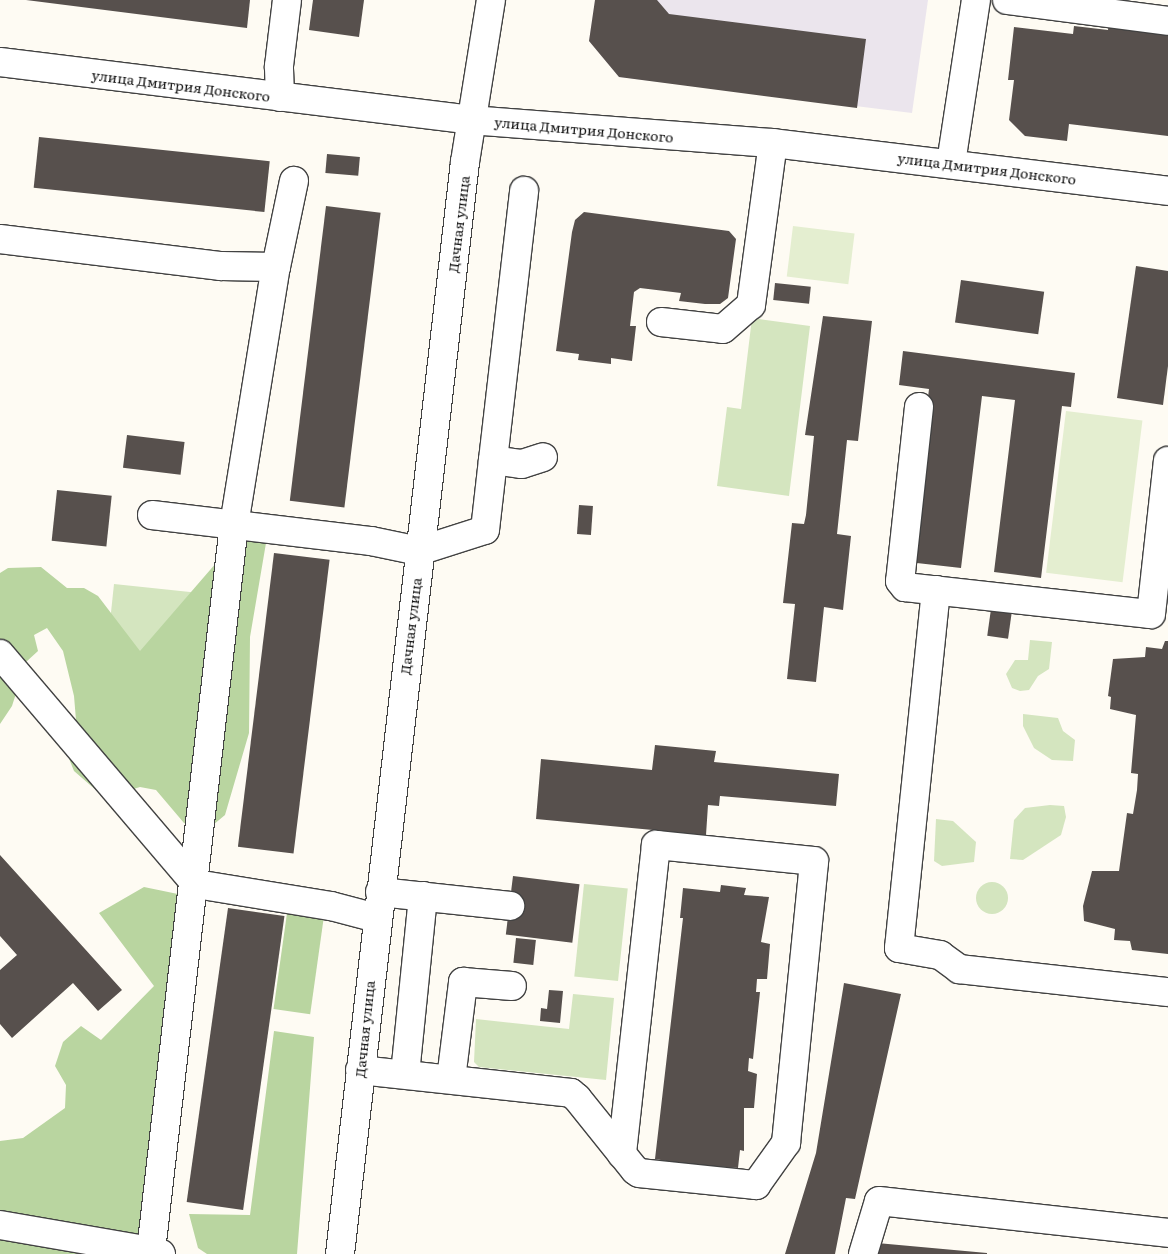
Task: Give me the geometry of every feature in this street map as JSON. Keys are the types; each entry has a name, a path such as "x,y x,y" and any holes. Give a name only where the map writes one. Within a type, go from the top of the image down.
{"street":[{"path":"280,97 279,66 288,0"},
{"name":"Дачная улица","path":"340,1254 419,551 471,120 482,70 491,0"},
{"path":"951,162 976,0"},
{"path":"1007,0 1168,21"},
{"name":"улица Дмитрия Донского","path":"0,62 471,120 773,144 951,162 1168,191"},
{"path":"661,322 723,329 751,305 773,144"},
{"path":"0,1225 153,1253 196,884 234,525 276,267 294,181"},
{"path":"152,515 372,541 419,551 485,530 524,191"},
{"path":"0,239 221,266 276,267"},
{"path":"919,407 900,581 905,587 1160,615 1168,461"},
{"path":"493,460 522,464 542,457"},
{"path":"936,590 899,948 940,955 959,969 1168,992"},
{"path":"0,654 196,884 331,906 378,905 423,896 510,906"},
{"path":"360,1070 571,1093 622,1154 643,1174 752,1186 760,1183 784,1150 814,861 660,844 654,849 622,1154"},
{"path":"405,1074 423,896"},
{"path":"451,1079 463,982 512,986"},
{"path":"863,1254 879,1201 1168,1233"}],"shaded area":[{"path":"595,0 928,0 912,113 619,77 589,41"}],"green space":[{"path":"793,226 855,234 848,284 787,277"},
{"path":"752,318 810,326 789,496 717,486 727,407 741,409"},
{"path":"1066,411 1142,420 1123,582 1046,573"},
{"path":"257,530 266,543 250,637 249,733 225,815 213,825 198,828 184,823 156,790 140,787 111,796 97,791 74,771 68,756 76,720 74,696 63,651 47,628 34,635 38,651 26,662 12,706 0,724 0,573 8,568 41,567 67,588 84,588 98,596 140,651 242,533"},
{"path":"114,584 209,594 97,745"},
{"path":"1030,640 1052,642 1049,669 1038,676 1029,690 1020,691 1012,688 1006,674 1015,660 1028,660"},
{"path":"1023,714 1058,718 1063,731 1075,740 1073,761 1052,760 1034,748 1023,726"},
{"path":"1050,805 1064,806 1066,817 1061,835 1023,860 1010,859 1014,820 1025,808"},
{"path":"936,819 953,821 976,842 974,862 942,866 934,861"},
{"path":"992,882 1003,887 1008,898 1003,909 992,914 981,909 976,898 981,887"},
{"path":"584,884 628,889 618,981 574,976"},
{"path":"144,887 202,899 166,1254 0,1254 0,1141 23,1138 65,1108 66,1085 55,1066 63,1042 81,1026 101,1040 154,986 99,913"},
{"path":"288,906 325,911 310,1014 274,1009"},
{"path":"573,994 614,998 606,1080 479,1067 474,1062 476,1019 569,1029"},
{"path":"274,1031 314,1037 297,1254 207,1254 198,1248 189,1214 250,1215"}],"building":[{"path":"26,0 250,0 247,28"},
{"path":"313,0 364,0 359,37 309,30"},
{"path":"595,0 657,0 669,14 866,39 857,108 619,77 589,41"},
{"path":"1109,21 1168,28 1168,136 1069,124 1067,141 1025,136 1009,120 1014,80 1008,80 1014,27 1073,34 1074,26 1108,30"},
{"path":"39,137 270,161 264,212 34,188"},
{"path":"327,154 360,157 358,176 325,173"},
{"path":"326,206 381,213 344,507 290,501"},
{"path":"584,212 729,231 736,239 728,298 720,304 705,304 679,301 681,293 640,288 634,292 630,326 636,326 632,361 611,358 611,364 578,360 579,354 556,351 572,232 575,220"},
{"path":"1136,266 1168,271 1168,366 1163,405 1117,398"},
{"path":"961,280 1044,292 1038,334 955,323"},
{"path":"775,283 811,287 809,304 773,300"},
{"path":"823,316 872,321 858,441 847,440 837,534 851,536 843,610 824,607 816,682 787,679 795,604 783,603 792,523 804,524 806,515 814,436 805,435"},
{"path":"903,351 1075,373 1071,407 1062,406 1041,578 994,572 1015,400 982,396 961,568 908,562 929,389 899,385"},
{"path":"127,435 185,442 181,475 123,468"},
{"path":"57,490 112,496 106,546 52,541"},
{"path":"579,505 593,506 591,535 577,534"},
{"path":"274,553 330,560 294,854 238,847"},
{"path":"991,609 1012,612 1008,639 987,636"},
{"path":"1165,641 1168,641 1168,954 1132,950 1130,941 1114,940 1115,929 1084,921 1083,906 1092,871 1119,871 1127,813 1133,814 1137,790 1138,774 1131,773 1136,715 1110,709 1111,697 1108,696 1113,659 1145,657 1146,647 1162,649"},
{"path":"655,745 716,751 714,762 839,774 836,806 720,796 719,806 708,805 706,835 536,819 541,759 652,770"},
{"path":"0,855 122,990 98,1011 73,983 12,1038 0,1024 0,970 17,955 0,936"},
{"path":"513,876 580,884 572,943 506,935"},
{"path":"721,885 746,888 744,895 769,897 761,942 770,944 767,979 757,979 756,992 760,992 753,1059 749,1058 748,1071 757,1074 754,1108 744,1108 744,1151 740,1150 738,1168 714,1166 713,1169 655,1159 683,918 680,918 683,888 720,892"},
{"path":"228,908 284,916 243,1210 187,1202"},
{"path":"516,938 536,940 533,965 513,963"},
{"path":"844,983 901,994 855,1199 846,1198 835,1254 785,1254 816,1153"},
{"path":"549,990 563,991 560,1023 540,1021 541,1008 547,1009"},
{"path":"877,1243 987,1253 987,1254 876,1254"}]}
